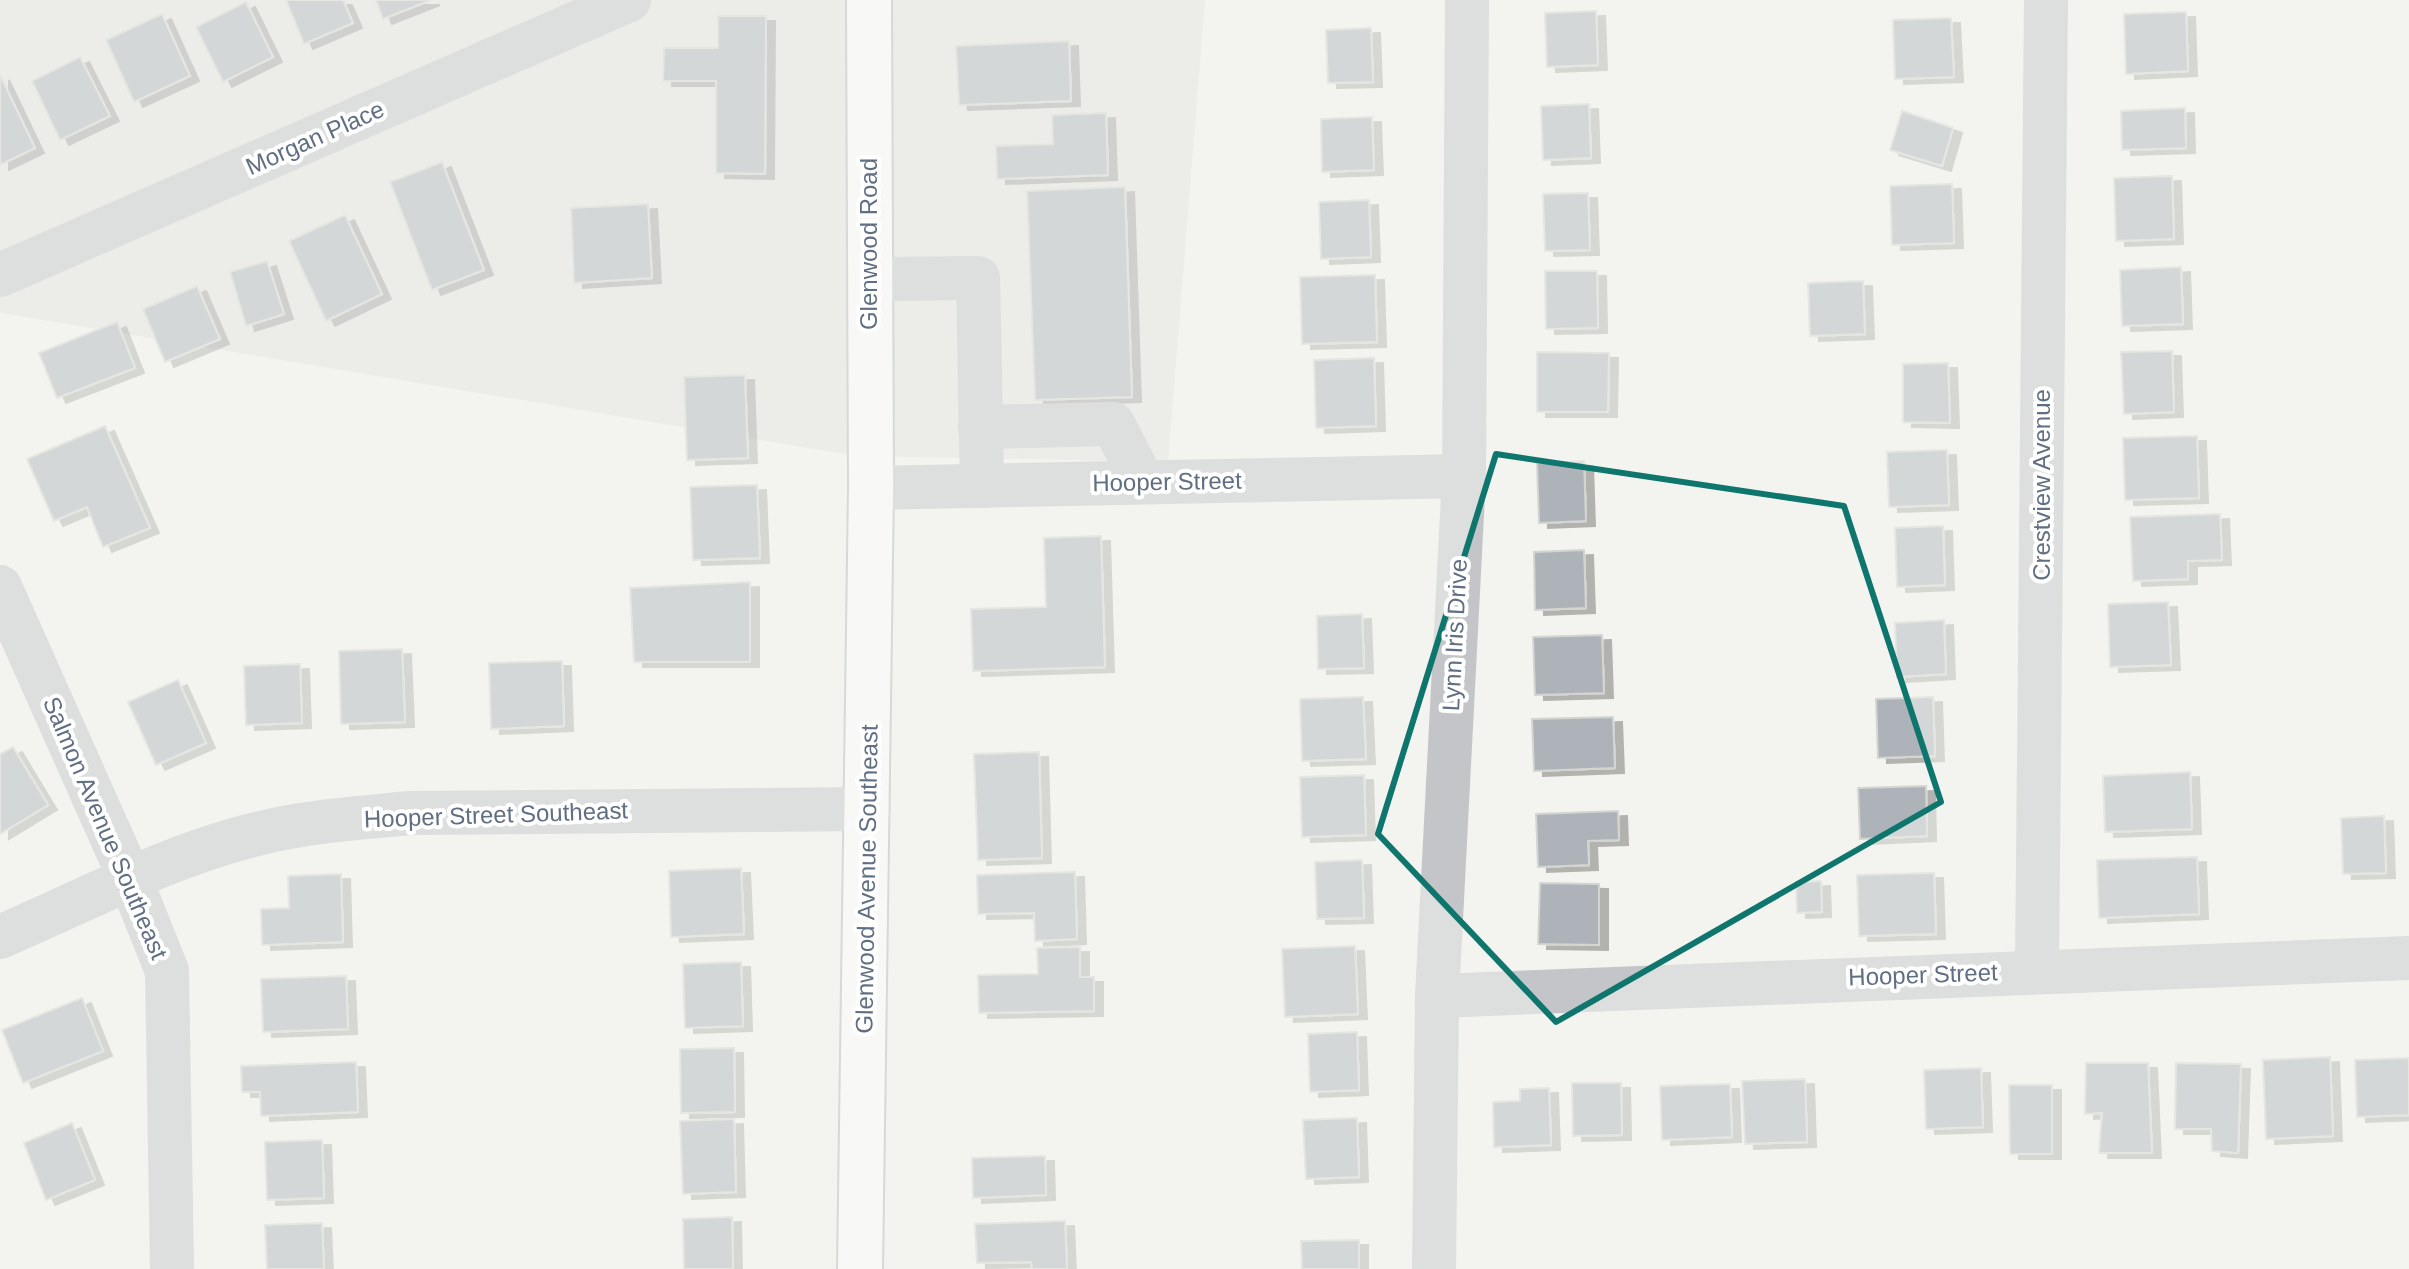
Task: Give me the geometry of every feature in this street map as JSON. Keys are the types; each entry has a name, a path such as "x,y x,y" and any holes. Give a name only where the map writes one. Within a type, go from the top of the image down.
{"main road":[{"name":"Glenwood Road","path":"869,0 871,488"},
{"name":"Glenwood Avenue Southeast","path":"860,1269 869,809 871,488"}],"street":[{"name":"Morgan Place","path":"0,275 629,0"},
{"name":"Lynn Iris Drive","path":"1434,1269 1437,996 1464,476 1467,0"},
{"name":"Crestview Avenue","path":"2037,970 2046,0"},
{"path":"870,279 978,278 982,486"},
{"path":"980,427 1113,424 1143,482"},
{"name":"Hooper Street","path":"871,488 1464,476"},
{"name":"Salmon Avenue Southeast","path":"0,587 131,881 167,971 172,1269"},
{"name":"Hooper Street Southeast","path":"0,937 205,849 259,833 396,815 869,809"},
{"name":"Hooper Street","path":"1437,996 2037,970 2409,958"}],"highlighted area":[{"path":"1496,454 1844,506 1941,802 1556,1022 1378,834"}],"shaded area":[{"path":"0,0 1205,0 1168,462 856,456 0,313"}],"building":[{"path":"286,0 343,0 353,23 304,44"},
{"path":"376,0 431,0 383,19"},
{"path":"246,2 273,57 223,82 196,27"},
{"path":"1596,11 1598,65 1547,67 1545,13"},
{"path":"2186,12 2188,71 2126,74 2124,14"},
{"path":"162,14 190,76 134,102 106,40"},
{"path":"718,16 766,16 765,174 716,173 716,81 663,81 664,48 718,48"},
{"path":"1951,18 1954,77 1895,79 1893,20"},
{"path":"1371,28 1373,82 1328,83 1326,30"},
{"path":"1069,41 1071,101 959,105 956,46"},
{"path":"80,57 110,116 60,140 32,81"},
{"path":"0,75 35,148 0,165"},
{"path":"1589,104 1591,158 1543,160 1541,106"},
{"path":"2185,108 2186,148 2122,150 2121,111"},
{"path":"1902,111 1953,128 1942,166 1890,150"},
{"path":"1106,113 1108,175 997,179 996,146 1053,144 1052,115"},
{"path":"1372,117 1374,170 1322,172 1321,119"},
{"path":"442,162 484,270 432,290 390,182"},
{"path":"2172,176 2174,239 2116,241 2114,178"},
{"path":"1952,184 1954,243 1892,245 1890,186"},
{"path":"1125,187 1132,397 1035,400 1027,191"},
{"path":"1588,193 1590,250 1545,251 1543,194"},
{"path":"1369,200 1371,257 1321,259 1319,202"},
{"path":"648,204 652,278 574,283 571,208"},
{"path":"345,215 382,294 326,321 289,241"},
{"path":"267,261 284,314 246,326 230,272"},
{"path":"2181,267 2183,324 2122,326 2120,270"},
{"path":"1545,271 1597,271 1598,328 1546,329"},
{"path":"1375,275 1377,342 1302,344 1300,277"},
{"path":"1863,281 1865,334 1810,336 1808,283"},
{"path":"197,286 220,339 165,362 143,309"},
{"path":"117,322 135,368 57,398 39,353"},
{"path":"2172,351 2174,412 2124,414 2121,352"},
{"path":"1537,352 1609,353 1608,412 1537,412"},
{"path":"1374,358 1376,426 1316,428 1314,360"},
{"path":"1948,363 1950,423 1903,422 1903,364"},
{"path":"745,375 748,458 687,460 684,377"},
{"path":"105,426 150,528 103,547 87,507 54,521 27,459"},
{"path":"2197,436 2199,498 2125,500 2123,438"},
{"path":"1947,450 1949,505 1889,507 1887,452"},
{"path":"1584,461 1586,521 1539,523 1537,463"},
{"path":"757,485 760,558 693,560 690,487"},
{"path":"2220,514 2222,560 2188,561 2188,579 2133,581 2130,517"},
{"path":"1943,526 1945,585 1897,587 1895,528"},
{"path":"1101,536 1105,667 973,671 971,609 1046,607 1044,538"},
{"path":"1584,550 1586,608 1535,610 1534,552"},
{"path":"750,582 750,662 634,662 630,588"},
{"path":"2168,602 2171,665 2110,667 2108,604"},
{"path":"1362,614 1364,668 1318,669 1317,616"},
{"path":"1944,620 1946,674 1897,677 1895,623"},
{"path":"1602,635 1604,693 1535,695 1533,637"},
{"path":"402,649 405,722 341,724 339,651"},
{"path":"562,661 564,726 491,729 489,663"},
{"path":"300,664 302,723 246,725 244,666"},
{"path":"178,680 206,743 156,765 128,702"},
{"path":"1363,697 1366,759 1302,761 1300,699"},
{"path":"1933,697 1935,756 1878,758 1876,699"},
{"path":"1613,717 1615,768 1534,771 1532,719"},
{"path":"13,747 48,805 0,834 0,754"},
{"path":"1039,752 1042,858 978,860 974,754"},
{"path":"2190,772 2192,829 2105,832 2103,776"},
{"path":"1364,775 1366,835 1302,837 1300,777"},
{"path":"1926,786 1927,836 1860,839 1858,788"},
{"path":"1618,811 1619,840 1588,841 1589,865 1538,867 1536,814"},
{"path":"2384,816 2386,873 2343,874 2341,818"},
{"path":"2197,857 2199,914 2099,918 2097,860"},
{"path":"1362,860 1364,918 1317,919 1315,862"},
{"path":"741,868 744,934 671,937 669,871"},
{"path":"1075,872 1077,939 1035,941 1034,913 978,914 977,875"},
{"path":"1934,873 1936,934 1859,936 1857,875"},
{"path":"341,874 343,942 262,945 261,909 289,908 288,876"},
{"path":"1821,881 1822,912 1797,913 1796,882"},
{"path":"1540,883 1599,884 1599,945 1538,944"},
{"path":"1355,946 1358,1014 1285,1017 1282,949"},
{"path":"1080,947 1080,977 1094,977 1094,1011 979,1013 978,975 1038,974 1037,948"},
{"path":"741,962 743,1026 685,1028 683,964"},
{"path":"346,976 348,1029 263,1032 261,979"},
{"path":"82,998 103,1051 23,1083 2,1030"},
{"path":"1357,1032 1359,1090 1310,1092 1308,1034"},
{"path":"734,1048 735,1112 681,1113 680,1049"},
{"path":"2330,1057 2333,1136 2266,1139 2263,1060"},
{"path":"2409,1058 2409,1115 2357,1117 2355,1060"},
{"path":"356,1062 358,1112 261,1116 260,1092 242,1092 241,1066"},
{"path":"2086,1063 2148,1063 2152,1153 2099,1153 2102,1113 2085,1114"},
{"path":"2176,1063 2241,1064 2238,1153 2212,1151 2211,1129 2175,1129"},
{"path":"1981,1068 1983,1127 1926,1129 1924,1070"},
{"path":"1805,1079 1807,1142 1745,1144 1742,1081"},
{"path":"1572,1083 1621,1083 1622,1135 1573,1136"},
{"path":"1730,1084 1732,1137 1662,1140 1660,1086"},
{"path":"2009,1085 2052,1085 2052,1154 2010,1154"},
{"path":"1549,1088 1551,1145 1494,1147 1493,1102 1520,1101 1520,1089"},
{"path":"1357,1118 1359,1177 1306,1179 1303,1120"},
{"path":"734,1119 736,1192 683,1194 680,1121"},
{"path":"72,1123 95,1180 46,1200 24,1143"},
{"path":"322,1140 324,1198 267,1200 265,1142"},
{"path":"1045,1156 1046,1195 973,1198 972,1158"},
{"path":"732,1217 733,1269 684,1269 683,1219"},
{"path":"1065,1221 1067,1269 1032,1269 1031,1262 977,1263 975,1224"},
{"path":"322,1223 324,1269 267,1269 265,1225"},
{"path":"1359,1240 1359,1269 1302,1269 1301,1241"}]}
